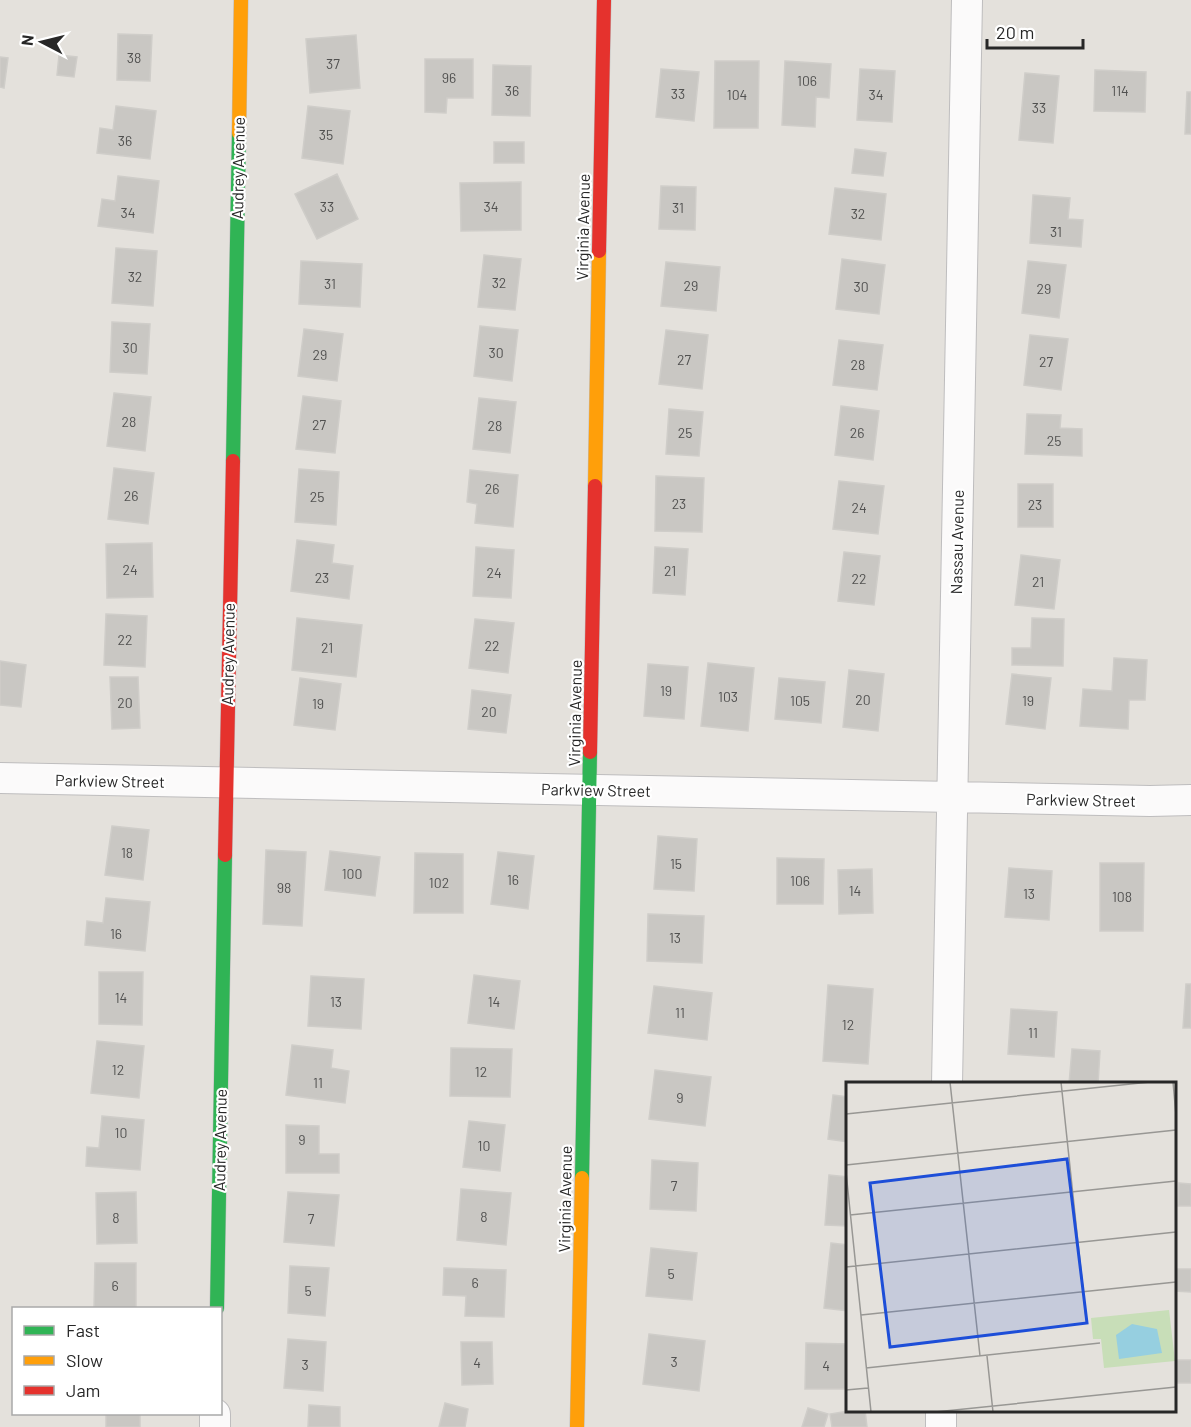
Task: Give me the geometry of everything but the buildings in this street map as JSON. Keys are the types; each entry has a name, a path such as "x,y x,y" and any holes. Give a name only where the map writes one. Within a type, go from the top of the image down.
{"street":[{"name":"Audrey Avenue","path":"217,1307 241,0"},
{"name":"Virginia Avenue","path":"577,1427 604,0"},
{"name":"Nassau Avenue","path":"947,1082 967,0"},
{"name":"Parkview Street","path":"0,778 1191,800"}],"traffic: fast":[{"path":"233,461 239,133"},
{"path":"582,1178 590,752"},
{"path":"217,1307 225,855"}],"traffic: slow":[{"path":"239,133 241,0"},
{"path":"595,486 599,251"},
{"path":"577,1427 582,1178"}],"traffic: jam":[{"path":"599,251 604,0"},
{"path":"225,855 233,461"},
{"path":"590,752 595,486"}]}
